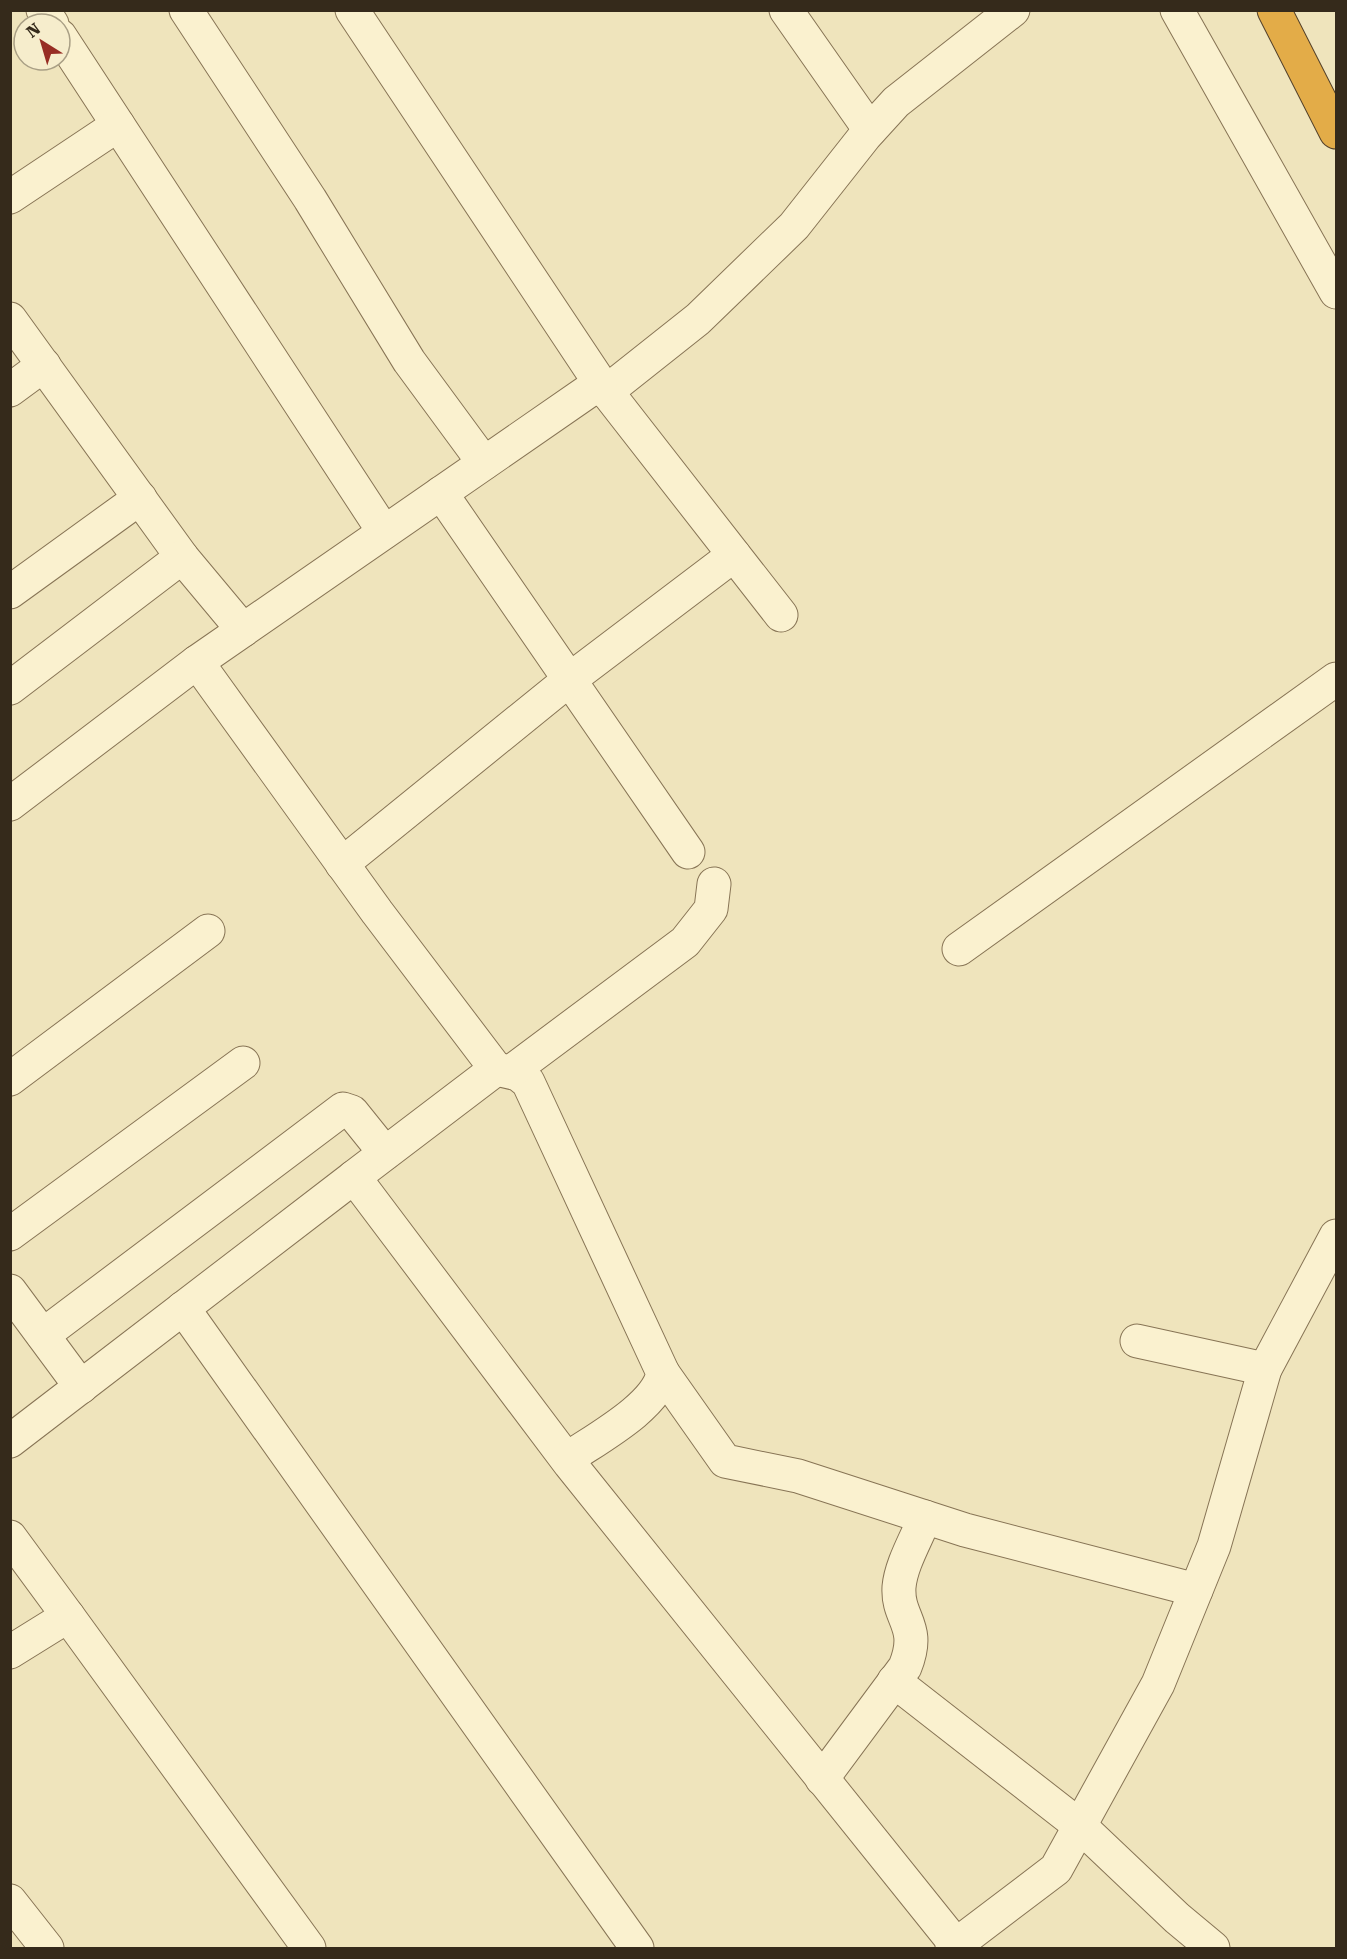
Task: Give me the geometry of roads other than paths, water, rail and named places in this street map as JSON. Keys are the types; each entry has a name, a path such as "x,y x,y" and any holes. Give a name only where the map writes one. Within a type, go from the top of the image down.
{"highway":[{"path":"1274,10 1336,132"}],"street":[{"path":"186,10 310,199 409,361 484,463"},
{"path":"352,10 603,388 781,615"},
{"path":"786,10 870,130"},
{"path":"10,804 197,662 484,463 603,388 698,319 794,226 870,130 896,102 1013,10"},
{"path":"1177,10 1336,292"},
{"path":"72,54 384,532"},
{"path":"10,197 118,125"},
{"path":"10,318 182,557 243,630"},
{"path":"10,390 44,365"},
{"path":"441,493 688,852"},
{"path":"10,592 140,498"},
{"path":"342,864 569,680 734,555"},
{"path":"10,688 182,557"},
{"path":"197,662 342,864 504,1070 528,1082 663,1374 725,1461 798,1476 925,1517 1196,1590"},
{"path":"959,949 1336,679"},
{"path":"10,1441 385,1153 685,942 711,909 714,884"},
{"path":"10,1079 208,931"},
{"path":"10,1234 243,1063"},
{"path":"81,1387 22,1314 343,1109 352,1112 385,1153"},
{"path":"354,1177 567,1459 954,1947 1056,1869 1158,1684 1214,1546 1264,1369 1336,1236"},
{"path":"183,1308 637,1948"},
{"path":"1137,1341 1264,1369"},
{"path":"567,1459 643,1406 658,1390 663,1374"},
{"path":"822,1779 905,1667 913,1638 901,1599 900,1578 925,1517"},
{"path":"10,1537 309,1948"},
{"path":"10,1652 68,1616"},
{"path":"894,1681 1080,1826 1177,1918 1213,1948"},
{"path":"10,1901 31,1943"}]}
